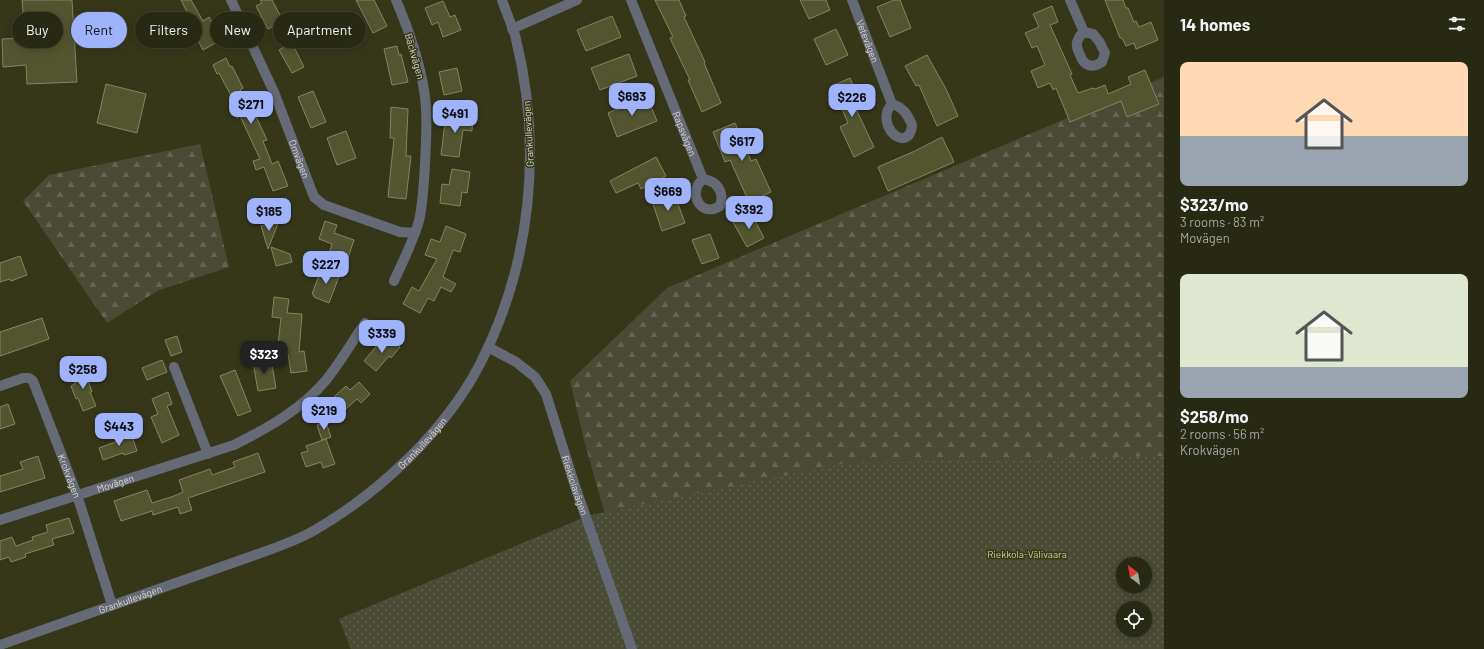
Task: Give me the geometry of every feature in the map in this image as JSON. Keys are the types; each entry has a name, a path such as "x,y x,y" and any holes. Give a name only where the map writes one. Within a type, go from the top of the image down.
{"street":[{"name":"Omvägen","path":"231,0 274,92 314,197 324,205 354,216 400,232 414,233"},
{"name":"Bäckvägen","path":"394,281 412,244 414,233 419,221 424,178 426,135 424,91 419,67 407,26 396,0"},
{"name":"Grankullevägen","path":"0,645 193,578 293,541 352,507 409,458 442,421 475,372 496,331 509,293 524,237 529,193 530,148 525,83 512,29 502,0"},
{"path":"512,29 577,0"},
{"name":"Rapsvägen","path":"630,0 703,179"},
{"name":"Vetevägen","path":"852,0 892,104"},
{"path":"1070,0 1084,32"},
{"name":"Movägen","path":"0,520 208,454 234,445 266,429 304,403 326,380 365,323"},
{"name":"Riekkolavägen","path":"488,347 516,362 536,377 546,394 575,486 632,649"},
{"path":"174,367 208,454"},
{"name":"Krokvägen","path":"0,386 23,378 29,378 32,381 77,495 112,605"}],"green space":[{"path":"1164,77 1164,649 629,600 584,440 570,381 667,288"},
{"path":"200,144 229,267 157,291 107,323 23,201 49,175"},
{"name":"Riekkola-Välivaara","path":"1164,456 1164,649 351,649 339,619 590,515 848,463"}],"building":[{"path":"22,0 72,0 71,48 75,48 77,82 27,84 26,65 3,67 2,39 12,39 12,48 63,48 63,12 23,12"},
{"path":"181,0 191,0 198,12 187,12"},
{"path":"260,0 272,0 278,12 273,12 273,26 268,29 265,23 265,12 259,12 256,6 262,3"},
{"path":"356,0 374,0 387,26 373,33 366,19 366,12 362,12"},
{"path":"655,0 679,0 686,16 684,17 705,62 704,63 721,103 702,112 688,80 690,80 670,38 673,37"},
{"path":"800,0 826,0 830,10 809,19"},
{"path":"894,0 900,0 911,28 890,37 877,7"},
{"path":"1105,0 1123,0 1134,22 1136,21 1139,27 1151,22 1158,40 1136,49 1134,43 1126,46 1122,38 1120,38"},
{"path":"443,1 450,17 455,15 461,30 443,37 438,22 432,25 425,8"},
{"path":"1052,6 1058,22 1050,25 1072,74 1070,75 1078,93 1105,85 1108,94 1131,84 1128,77 1145,70 1159,104 1127,117 1121,101 1070,122 1056,88 1053,90 1050,83 1038,88 1031,71 1045,65 1037,46 1032,48 1025,33 1039,27 1033,14"},
{"path":"612,16 621,37 586,51 577,30"},
{"path":"209,17 210,46 203,50 202,19 203,21"},
{"path":"836,29 848,55 826,65 814,39"},
{"path":"397,46 399,55 401,54 408,82 392,85 384,49"},
{"path":"282,48 294,48 304,67 292,73 279,50"},
{"path":"629,54 637,76 600,90 591,68"},
{"path":"927,55 946,89 958,116 937,126 919,85 916,86 905,66"},
{"path":"226,58 230,67 232,66 243,88 240,90 251,111 253,110 267,140 263,141 272,164 278,161 288,186 273,191 264,167 256,170 253,161 260,159 240,116 237,118 232,107 236,105 219,73 217,74 213,65"},
{"path":"457,68 462,91 444,95 439,72"},
{"path":"850,78 862,106 856,109 874,147 854,157 840,127 848,123 832,86"},
{"path":"106,84 146,94 137,133 97,123"},
{"path":"313,91 326,122 311,128 298,97"},
{"path":"647,97 657,121 617,137 608,113"},
{"path":"391,107 408,109 406,156 411,156 406,199 388,197 394,138 390,138"},
{"path":"446,114 473,117 472,131 463,130 459,157 441,155"},
{"path":"735,123 751,161 756,159 771,192 749,202 730,160 725,162 713,132"},
{"path":"346,131 356,158 337,165 327,138"},
{"path":"942,137 954,162 888,191 878,167 915,151"},
{"path":"656,157 666,176 641,189 638,183 616,193 610,181"},
{"path":"452,169 470,172 467,193 462,192 460,206 440,203 442,184 449,185"},
{"path":"674,193 685,223 662,231 652,201"},
{"path":"751,213 764,238 747,247 733,222"},
{"path":"279,221 268,249 261,226"},
{"path":"325,221 337,225 334,233 354,240 348,258 330,251 332,244 319,239"},
{"path":"446,226 466,234 460,252 453,250 443,277 456,284 451,292 441,287 434,301 428,298 420,313 403,304 412,287 419,291 437,259 425,255 431,239 440,242"},
{"path":"710,234 719,258 702,264 692,240"},
{"path":"271,247 290,254 292,262 276,266"},
{"path":"20,256 27,275 11,281 10,279 0,282 0,263"},
{"path":"322,267 340,274 329,303 314,297 312,294"},
{"path":"274,297 289,299 287,313 302,314 299,352 304,351 307,371 291,373 288,354 275,355 274,345 278,345 281,318 272,317"},
{"path":"42,318 49,339 0,356 0,332"},
{"path":"177,336 182,352 171,356 165,340"},
{"path":"388,337 400,347 391,358 389,356 376,371 364,361 379,343 381,345"},
{"path":"271,359 276,388 258,391 253,362"},
{"path":"162,360 167,372 147,380 142,368"},
{"path":"87,370 90,379 88,380 92,392 90,392 96,406 83,411 71,386 75,384 72,376"},
{"path":"235,370 251,411 238,416 220,376"},
{"path":"359,382 370,394 361,403 357,399 337,417 326,404 346,386 350,390"},
{"path":"168,392 172,404 167,406 179,435 162,443 151,417 158,414 152,399"},
{"path":"8,404 15,424 0,429 0,407"},
{"path":"326,422 331,437 322,440 317,425"},
{"path":"131,433 137,451 124,455 123,453 103,460 99,448 118,441 117,438"},
{"path":"326,439 335,464 323,468 321,462 306,467 301,453 308,451 306,446"},
{"path":"258,453 265,472 188,498 192,510 180,514 178,507 153,515 152,511 121,521 114,501 147,490 152,503 174,496 183,492 179,480 210,469 212,475 235,467 233,462"},
{"path":"38,456 45,478 0,492 0,476 23,469 20,462"},
{"path":"69,518 74,533 52,539 54,545 25,554 26,557 11,562 9,557 0,560 0,541 12,537 16,546 33,540 32,537 48,532 46,525"}]}
